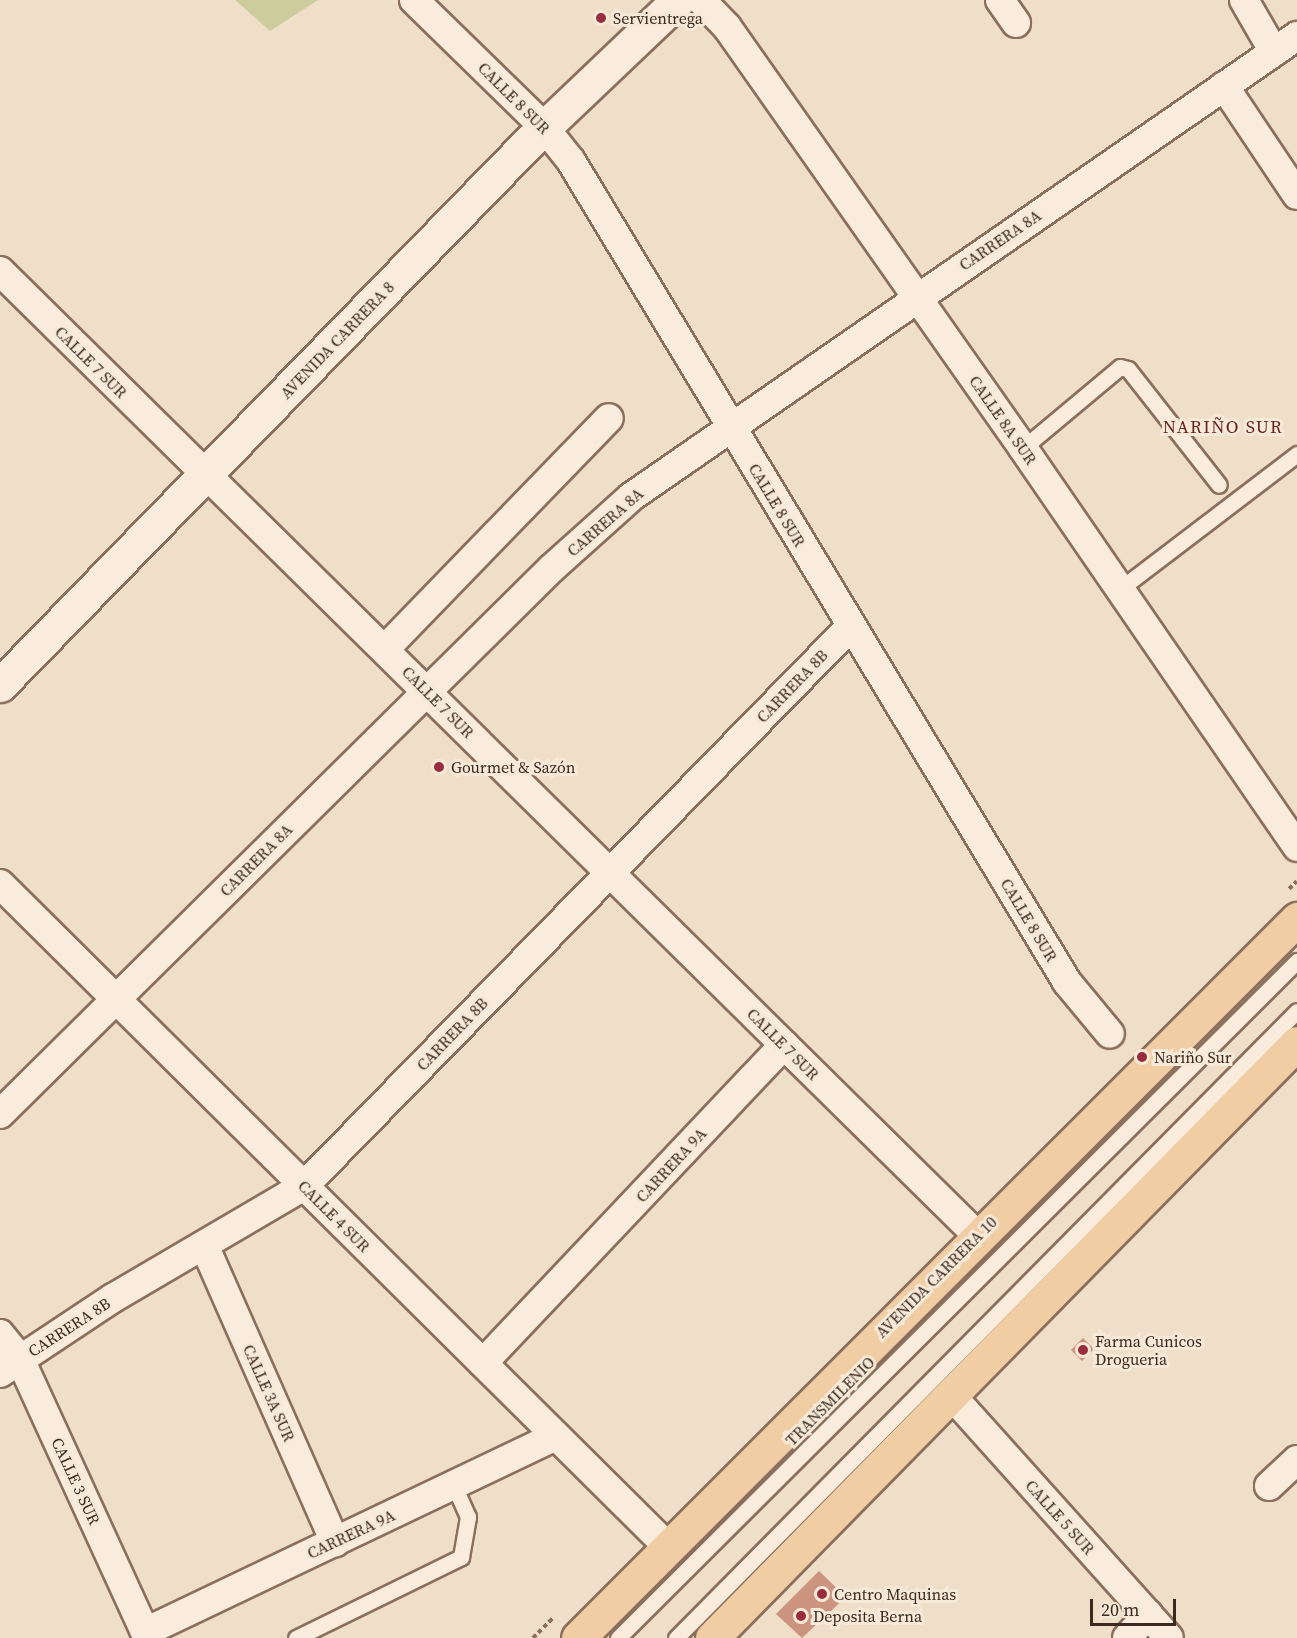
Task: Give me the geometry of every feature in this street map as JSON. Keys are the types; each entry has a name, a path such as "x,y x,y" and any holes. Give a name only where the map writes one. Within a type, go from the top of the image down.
{"main road":[{"name":"AVENIDA CARRERA 8","path":"0,684 544,127 678,0"},
{"name":"AVENIDA CARRERA 10","path":"578,1638 977,1235 1297,919"},
{"path":"720,1635 951,1395 1293,1055"}],"street":[{"name":"CALLE 8 SUR","path":"414,0 544,127 571,161 850,627 1067,982 1110,1034"},
{"name":"CALLE 8A SUR","path":"701,0 727,27 1023,448 1297,847"},
{"path":"1000,0 1016,23"},
{"path":"1244,0 1286,44"},
{"name":"CARRERA 8A","path":"0,1114 427,692 614,513 729,425 1286,44"},
{"path":"1224,86 1297,195"},
{"name":"CALLE 7 SUR","path":"0,272 386,648 427,692 609,873 977,1235"},
{"path":"386,648 609,418"},
{"name":"CARRERA 8B","path":"10,1366 204,1245 304,1186 850,627"},
{"name":"CALLE 4 SUR","path":"0,884 668,1547"},
{"name":"CARRERA 9A","path":"483,1363 784,1045"},
{"name":"CALLE 3A SUR","path":"204,1245 335,1542"},
{"name":"CALLE 3 SUR","path":"0,1334 10,1366 146,1632"},
{"name":"CALLE 5 SUR","path":"951,1395 1169,1638"},
{"name":"CARRERA 9A","path":"146,1632 556,1436"},
{"path":"1269,1486 1297,1460"},
{"path":"1126,1638 1148,1614"}],"lane":[{"path":"1023,448 1120,367 1128,369 1219,485"},
{"path":"1120,589 1297,454"},
{"name":"TRANSMILENIO","path":"618,1638 1297,962"},
{"path":"676,1638 1297,1011"},
{"path":"296,1638 461,1557 468,1517 454,1485"}],"green space":[{"path":"235,0 318,0 270,31"}],"building":[{"name":"Farma Cunicos Drogueria","path":"1083,1338 1094,1349 1082,1361 1071,1350"},
{"path":"819,1571 846,1597 802,1638 776,1614"}],"place":[{"name":"Servientrega","path":"601,18"},
{"name":"Gourmet & Sazón","path":"439,767"},
{"name":"Nariño Sur","path":"1142,1057"},
{"name":"Farma Cunicos Drogueria","path":"1083,1350"},
{"name":"Centro Maquinas","path":"822,1594"},
{"name":"Deposita Berna","path":"801,1616"}],"district":[{"name":"NARIÑO SUR","path":"1223,427"}]}
